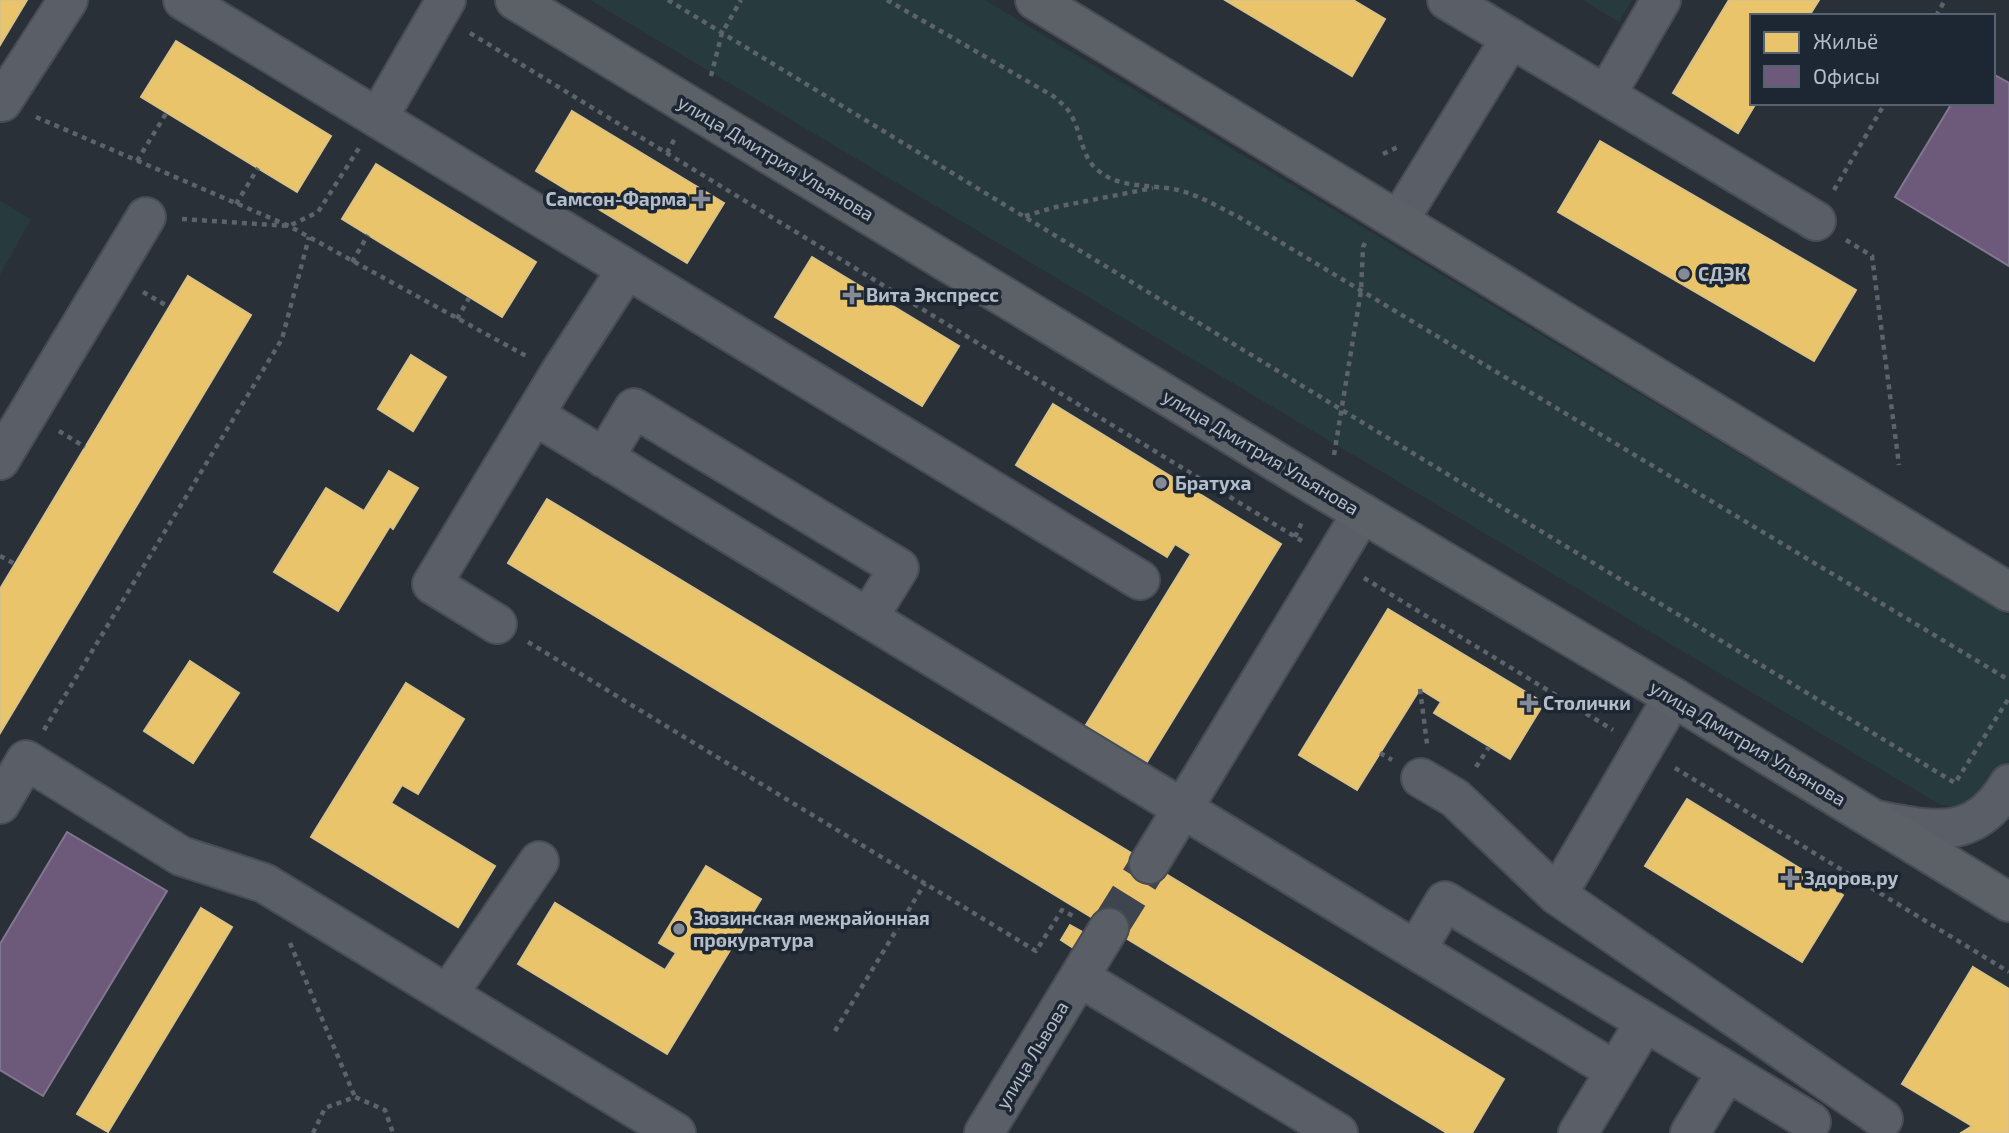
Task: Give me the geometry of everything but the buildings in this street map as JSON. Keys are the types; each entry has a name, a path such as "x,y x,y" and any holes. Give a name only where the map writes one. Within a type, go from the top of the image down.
{"main road":[{"name":"улица Дмитрия Ульянова","path":"515,0 2009,902"},
{"path":"1035,0 2009,592"}],"street":[{"path":"2,102 68,0"},
{"path":"183,0 1140,580"},
{"path":"1447,0 1816,221"},
{"path":"1605,95 1661,0"},
{"path":"378,118 442,7"},
{"path":"1391,216 1511,38"},
{"path":"0,460 146,217"},
{"path":"497,624 432,584 559,374 627,269"},
{"path":"604,458 634,408 899,568 868,618"},
{"path":"534,415 1615,1071"},
{"path":"1149,864 1362,513"},
{"path":"1557,895 1673,697"},
{"path":"0,804 26,760 181,856 264,883 676,1133"},
{"path":"1421,778 1455,799 1557,895 1883,1119"},
{"path":"1874,820 1932,831 1973,823 1999,800 2009,784"},
{"path":"448,995 539,862"},
{"path":"1416,950 1446,901 1727,1072 1808,1128 1833,1083"},
{"name":"улица Львова","path":"984,1133 1107,932"},
{"path":"1079,977 1338,1133"},
{"path":"1577,1133 1645,1022"},
{"path":"1690,1133 1727,1072"}],"path":[{"path":"667,0 1955,783 2009,698"},
{"path":"887,0 1053,96 1073,117 1088,159 1097,171 1123,183 1176,190 1200,197 1242,219 2009,680"},
{"path":"442,7 1295,537 2009,972"},
{"path":"2,102 289,226 559,374"},
{"path":"1884,105 1816,221 1872,256 1899,465"},
{"path":"137,161 167,113"},
{"path":"146,217 289,226 318,212 378,118"},
{"path":"236,204 258,168"},
{"path":"1024,216 1157,187"},
{"path":"1295,537 1334,455 1361,291 1363,247 1391,216"},
{"path":"352,262 368,235"},
{"path":"26,760 282,339 309,237"},
{"path":"457,318 469,298"},
{"path":"0,556 15,565"},
{"path":"497,624 1037,951 1062,909 1107,932"},
{"path":"1420,689 1430,763 1421,778"},
{"path":"264,883 355,1097 385,1110 393,1133"},
{"path":"835,1031 925,883"},
{"path":"313,1133 325,1108 355,1097"}],"green space":[{"path":"590,0 985,0 2009,616 2009,764 1981,804 1962,809 1939,804"},
{"path":"1583,0 1632,0 1619,22"},
{"path":"0,201 31,219 0,275"}],"tunnel":[{"path":"1109,928 1149,864"}],"place":[{"name":"Самсон-Фарма","path":"701,199"},
{"name":"СДЭК","path":"1684,274"},
{"name":"Вита Экспресс","path":"852,295"},
{"name":"Братуха","path":"1161,483"},
{"name":"Столички","path":"1529,703"},
{"name":"Здоров.ру","path":"1790,878"},
{"name":"Зюзинская межрайонная прокуратура","path":"679,929"}]}
